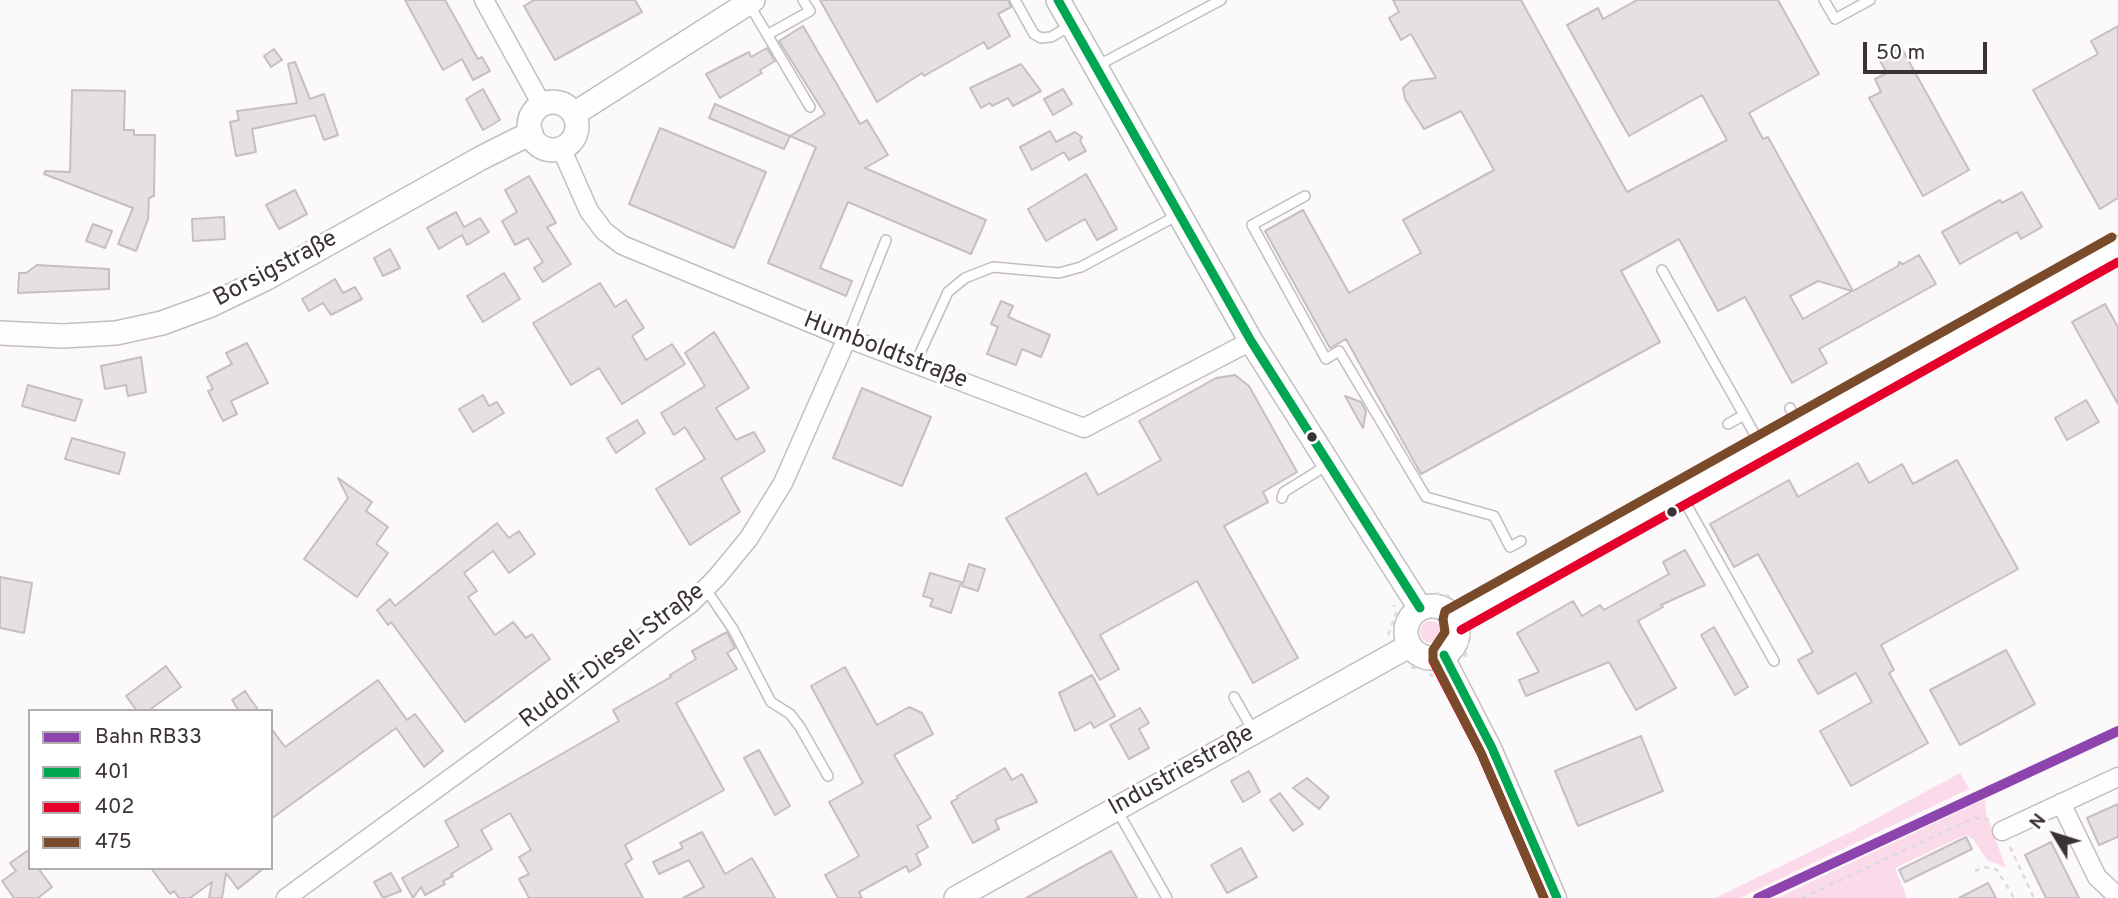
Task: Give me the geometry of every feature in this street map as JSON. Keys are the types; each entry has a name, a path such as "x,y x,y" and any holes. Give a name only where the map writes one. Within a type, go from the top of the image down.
{"street":[{"path":"484,0 542,105"},
{"path":"1058,0 1251,341 1331,463 1420,608"},
{"path":"574,114 751,1"},
{"path":"563,104 574,114 576,134 561,148 546,149 531,133 532,117 542,105 563,104"},
{"name":"Borsigstraße","path":"0,333 63,336 116,333 162,323 267,278 481,158 531,133"},
{"name":"Humboldtstraße","path":"561,148 589,211 604,231 622,245 847,338 1084,428 1251,341"},
{"path":"1455,619 1762,447 1794,417 2118,248"},
{"name":"Rudolf-Diesel-Straße","path":"286,898 679,612 705,588 749,538 783,484 847,338"},
{"path":"1433,605 1446,609 1455,619 1458,633 1454,646 1444,656 1431,659 1418,655 1409,646 1405,632 1409,618 1420,608 1433,605"},
{"name":"Industriestraße","path":"956,898 1409,646"},
{"path":"1444,656 1492,748 1557,898"},
{"path":"2002,831 2118,777"},
{"path":"2062,803 2097,877 2118,897"}],"lane":[{"path":"768,35 810,11 803,0"},
{"path":"1015,0 1034,34 1041,38 1051,37 1072,25"},
{"path":"1096,67 1221,0"},
{"path":"1824,0 1835,19 1870,0"},
{"path":"751,1 810,107"},
{"path":"1305,196 1252,225 1326,359 1339,351 1426,497 1494,516 1510,547 1521,541"},
{"path":"915,364 948,292 965,278 993,267 1059,273 1082,267 1179,215"},
{"path":"847,338 886,240"},
{"path":"1662,270 1762,447"},
{"path":"1728,424 1744,415"},
{"path":"1282,498 1284,492 1331,463"},
{"path":"1680,493 1774,661"},
{"path":"705,588 733,629 771,702 790,714 828,776"},
{"path":"1234,697 1254,732"},
{"path":"1116,809 1167,898"}],"path":[{"path":"1802,898 1974,818 1991,820 2002,831 2034,898"},
{"path":"1975,871 1984,867 1997,870 2014,898"}],"shaded area":[{"path":"1427,621 1435,621 1442,628 1442,636 1435,643 1427,643 1420,636 1420,628"},
{"path":"1960,773 1969,789 1740,898 1715,898 1853,831"},
{"path":"1985,799 1986,813 2006,868 1987,860 1973,839 1965,835 1895,868 1907,898 1777,898"}],"building":[{"path":"405,0 445,0 478,59 482,57 490,71 473,80 462,59 443,70"},
{"path":"534,0 635,0 642,12 555,60 524,6"},
{"path":"820,0 1008,0 1011,7 998,14 1010,36 988,49 984,42 924,76 922,73 877,102"},
{"path":"1393,0 1521,0 1627,192 1727,140 1702,95 1629,136 1567,25 1598,8 1603,19 1637,0 1778,0 1819,74 1749,113 1763,139 1768,137 1853,291 1898,266 1899,262 1903,264 1919,255 1936,284 1819,349 1827,363 1792,383 1745,297 1718,311 1679,239 1621,271 1660,342 1421,474 1346,339 1330,348 1265,231 1303,210 1349,293 1421,253 1403,220 1494,170 1461,111 1424,129 1405,99 1403,88 1411,81 1436,78 1411,34 1401,40 1389,18 1399,12","holes":["1818,281 1852,291 1803,319 1790,296"]},
{"path":"803,26 860,124 867,120 888,155 865,168 986,220 971,254 848,202 820,268 852,281 846,296 768,263 816,147 790,136 825,114 779,41"},
{"path":"2118,26 2118,198 2100,209 2033,90 2098,54 2091,41"},
{"path":"1901,47 1969,170 1923,196 1869,98 1881,92 1875,79 1887,73 1879,59"},
{"path":"767,48 775,61 760,70 762,73 720,98 706,74 749,52 751,57"},
{"path":"274,49 282,60 271,67 264,56"},
{"path":"295,62 310,99 324,94 338,135 324,140 315,115 252,129 256,152 236,156 230,122 239,120 237,111 297,103 288,64"},
{"path":"1021,64 1041,91 1013,106 1008,98 981,108 970,88"},
{"path":"483,89 500,120 483,130 466,99"},
{"path":"1063,89 1072,104 1053,115 1044,99"},
{"path":"72,90 125,91 124,130 134,130 134,135 155,135 154,196 149,198 148,219 136,251 118,244 133,208 44,174 45,171 70,172"},
{"path":"715,104 790,136 784,149 709,118"},
{"path":"660,128 766,172 734,248 629,204"},
{"path":"1050,131 1056,142 1075,132 1082,137 1080,141 1086,151 1069,160 1064,152 1032,170 1020,147"},
{"path":"1086,174 1117,229 1097,240 1085,219 1046,241 1028,209"},
{"path":"529,176 556,223 547,227 571,264 543,282 534,268 543,262 528,238 515,245 502,221 517,212 505,190"},
{"path":"295,190 307,214 279,229 266,205"},
{"path":"2022,192 2042,227 2021,239 2017,232 1960,264 1942,232 2000,200 2002,203"},
{"path":"456,212 464,227 480,218 489,232 467,245 462,235 439,249 427,228"},
{"path":"224,217 225,239 193,241 192,219"},
{"path":"93,224 112,231 105,248 86,241"},
{"path":"390,249 400,268 383,276 374,258"},
{"path":"37,265 109,269 109,289 18,293 19,273 26,273"},
{"path":"504,273 520,299 483,322 467,296"},
{"path":"335,279 343,293 355,287 362,299 331,315 323,303 309,311 302,299"},
{"path":"600,283 615,307 626,300 644,328 632,336 646,360 672,344 685,364 622,404 599,368 571,385 533,323"},
{"path":"1001,301 1013,306 1008,317 1050,335 1041,357 1022,349 1016,365 987,354 998,327 991,324"},
{"path":"2105,304 2118,327 2118,404 2072,322"},
{"path":"714,332 749,388 716,408 736,440 754,432 765,451 721,478 740,512 690,545 656,489 705,459 685,427 674,435 661,413 705,386 685,353"},
{"path":"247,343 268,383 231,401 237,414 223,421 208,391 213,389 207,377 232,364 226,353"},
{"path":"141,357 146,392 128,396 126,385 105,389 101,366"},
{"path":"1235,375 1249,386 1297,472 1263,492 1268,502 1224,526 1298,658 1253,683 1197,581 1100,635 1119,669 1100,680 1006,518 1086,473 1098,495 1161,460 1139,421 1216,378"},
{"path":"28,385 82,400 75,421 22,406"},
{"path":"862,388 931,417 902,486 833,458"},
{"path":"483,395 489,406 497,402 504,413 473,432 459,409"},
{"path":"1345,396 1361,402 1366,411 1363,428"},
{"path":"2086,400 2099,422 2067,440 2055,418"},
{"path":"637,420 645,433 616,453 607,438"},
{"path":"72,438 125,453 119,474 65,459"},
{"path":"1957,460 2018,569 1881,645 1894,670 1889,673 1928,743 1851,786 1820,731 1872,702 1856,673 1818,694 1798,660 1813,652 1758,554 1734,567 1710,524 1789,480 1798,497 1858,463 1869,483 1902,464 1913,484"},
{"path":"338,478 372,502 366,511 388,527 376,544 388,553 357,597 304,559 348,498"},
{"path":"497,523 509,538 519,531 535,554 509,573 493,551 464,573 477,591 468,597 495,635 513,622 526,638 532,634 550,659 465,722 391,622 388,625 377,610 390,599 395,606"},
{"path":"1685,550 1705,585 1661,605 1663,607 1638,621 1676,688 1636,710 1609,662 1526,696 1519,680 1539,672 1517,633 1573,601 1582,616 1600,605 1604,610 1669,574 1663,562"},
{"path":"969,564 985,569 978,591 962,586"},
{"path":"930,573 961,582 951,613 930,606 933,599 923,596"},
{"path":"0,577 32,583 24,633 0,628"},
{"path":"1714,627 1748,687 1735,695 1701,635"},
{"path":"727,632 735,648 727,653 737,669 676,703 724,790 625,845 632,859 625,864 643,898 529,898 519,879 529,874 519,857 531,850 510,813 481,830 492,849 451,874 453,876 443,881 445,884 425,895 421,887 413,898 402,878 459,846 445,821 619,721 613,710 671,677 670,675 696,659 692,651"},
{"path":"2006,650 2035,704 1960,745 1930,690"},
{"path":"166,666 181,687 151,709 136,709 126,696"},
{"path":"845,667 877,725 909,707 922,713 933,734 894,755 931,818 917,826 928,847 916,854 921,865 909,872 906,866 859,892 862,898 838,898 825,875 859,856 829,802 863,783 811,686"},
{"path":"1092,675 1115,716 1094,728 1091,722 1075,731 1059,693"},
{"path":"378,680 407,720 415,714 443,751 424,767 396,728 273,818 273,731 285,747"},
{"path":"245,691 258,709 238,709 232,700"},
{"path":"1140,708 1149,723 1139,729 1149,748 1129,759 1110,725"},
{"path":"1641,736 1663,791 1578,826 1555,771"},
{"path":"759,750 790,806 775,815 744,758"},
{"path":"1005,768 1012,780 1022,774 1037,802 995,820 999,829 973,843 951,802"},
{"path":"1249,771 1260,792 1243,802 1231,781"},
{"path":"1307,778 1329,797 1319,809 1293,788"},
{"path":"1280,793 1303,824 1293,831 1270,800"},
{"path":"2118,804 2118,837 2099,845 2087,818"},
{"path":"702,832 725,874 752,858 775,898 683,898 704,887 689,860 659,874 653,862 683,848 680,843"},
{"path":"1966,837 1972,849 1905,882 1899,870"},
{"path":"2051,842 2079,898 2046,898 2025,855"},
{"path":"1241,848 1257,877 1227,893 1211,865"},
{"path":"28,850 28,870 39,870 52,887 38,898 14,898 2,881 16,871 10,863"},
{"path":"1111,851 1137,898 1026,898"},
{"path":"152,870 262,870 238,889 226,873 222,898 209,898 212,882 190,898 179,898 174,891 170,894"},
{"path":"391,873 401,891 383,898 374,882"},
{"path":"1988,883 1996,898 1959,898"}],"rail line":[{"name":"RB33","path":"1758,898 2118,731"}],"transit line":[{"name":"401","path":"1058,0 1251,341 1420,608"},
{"name":"475","path":"1544,898 1481,753 1433,659 1433,650 1445,632 1445,611 2112,237"},
{"name":"402","path":"1461,630 2118,262"},
{"name":"401","path":"1444,655 1492,748 1557,898"},
{"name":"402","path":"1433,661 1481,753 1544,898"}]}
